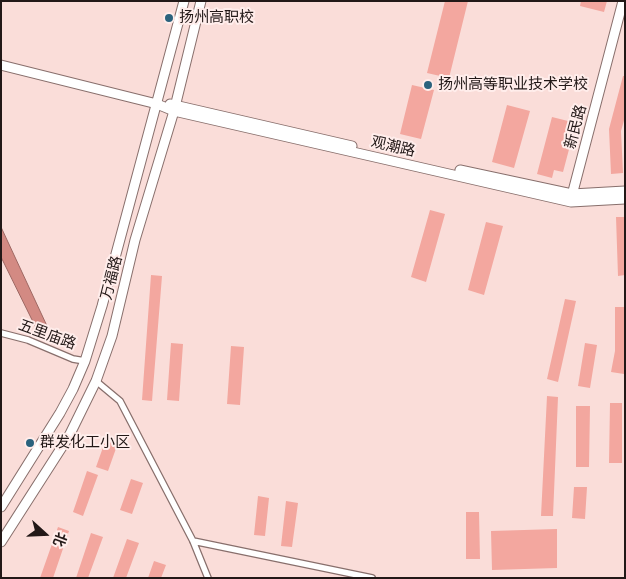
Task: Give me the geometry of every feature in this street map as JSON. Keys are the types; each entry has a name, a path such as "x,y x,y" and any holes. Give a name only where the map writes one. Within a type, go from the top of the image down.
{"main road":[{"name":"万福路","path":"1,507 60,413 85,361 184,1"},
{"name":"万福路","path":"1,542 69,436 96,381 112,336 201,1"},
{"name":"新民路","path":"571,198 623,1"},
{"name":"观潮路","path":"1,65 174,108 571,198 625,199"},
{"name":"观潮路","path":"571,198 625,191"}],"street":[{"name":"五里庙路","path":"1,333 28,340 73,359 85,361"},
{"path":"96,381 120,401 193,541 208,578"},
{"path":"193,541 372,578"}],"shaded area":[{"path":"1,227 47,326 39,334 1,257"}],"building":[{"path":"445,1 468,1 449,78 427,73"},
{"path":"581,1 607,1 604,12 580,6"},
{"path":"623,76 625,76 625,117 621,131 623,173 611,174 609,129"},
{"path":"412,85 434,90 421,139 400,134"},
{"path":"507,105 530,111 514,168 492,162"},
{"path":"552,117 576,123 563,172 554,170 552,178 537,174"},
{"path":"430,210 445,214 426,282 411,277"},
{"path":"616,217 625,217 625,275 618,276"},
{"path":"486,222 503,226 484,295 468,290"},
{"path":"151,275 162,276 152,401 142,400"},
{"path":"565,299 576,301 558,382 547,379"},
{"path":"615,307 625,307 624,374 611,372 615,351"},
{"path":"171,343 183,344 179,401 167,400"},
{"path":"585,343 597,345 590,388 578,386"},
{"path":"231,346 244,347 240,405 227,404"},
{"path":"547,396 558,397 553,516 541,516"},
{"path":"610,403 622,403 622,463 609,463"},
{"path":"576,406 590,406 589,467 576,467"},
{"path":"107,436 119,440 108,471 96,467"},
{"path":"87,471 98,475 83,516 73,512"},
{"path":"131,479 143,483 132,514 120,510"},
{"path":"574,487 587,487 585,519 572,518"},
{"path":"258,496 269,498 265,536 254,535"},
{"path":"286,501 298,503 292,547 281,546"},
{"path":"466,512 479,512 480,559 466,559"},
{"path":"58,527 69,531 53,578 40,578"},
{"path":"557,529 557,568 492,570 491,531"},
{"path":"91,533 103,537 88,578 76,578"},
{"path":"127,539 139,543 126,578 113,578"},
{"path":"154,561 166,565 161,578 148,578"}],"place":[{"name":"扬州高职校","path":"169,18"},
{"name":"扬州高等职业技术学校","path":"428,85"},
{"name":"群发化工小区","path":"30,443"}]}
